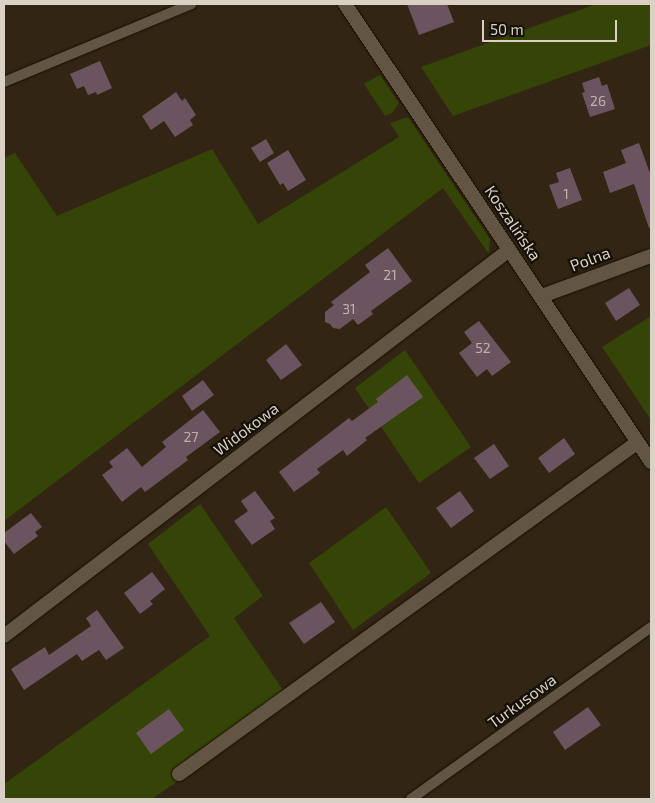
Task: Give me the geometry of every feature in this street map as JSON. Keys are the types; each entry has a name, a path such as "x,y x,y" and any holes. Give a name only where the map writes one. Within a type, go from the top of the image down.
{"street":[{"name":"Koszalińska","path":"345,4 509,250 542,296 651,462"},
{"name":"Widokowa","path":"4,636 509,250"},
{"name":"Polna","path":"542,296 651,256"},
{"path":"179,774 638,442"}],"lane":[{"path":"4,82 191,4"},
{"name":"Turkusowa","path":"411,799 651,627"}],"green space":[{"path":"596,4 651,4 651,45 453,116 421,67"},
{"path":"380,75 399,103 392,113 385,116 364,84"},
{"path":"408,117 490,239 489,254 443,188 4,521 4,158 15,153 57,216 212,149 258,224 399,137 390,123"},
{"path":"651,316 651,420 602,347"},
{"path":"405,350 471,447 419,483 355,388"},
{"path":"200,504 263,596 234,618 291,702 152,799 4,799 4,784 210,636 148,544"},
{"path":"386,507 431,573 353,630 309,563"}],"building":[{"path":"407,4 447,4 454,22 419,35"},
{"path":"100,61 112,88 97,95 96,92 88,95 84,86 77,89 70,74"},
{"path":"599,77 602,86 607,84 615,109 590,117 582,93 585,92 582,83"},
{"path":"176,92 182,101 185,98 196,115 190,120 193,125 175,137 164,121 151,130 142,116"},
{"path":"266,139 274,153 260,162 251,148"},
{"path":"639,143 651,176 651,228 649,228 634,184 610,193 603,172 626,163 621,150"},
{"path":"288,150 306,180 288,191 283,183 280,185 267,163"},
{"path":"570,168 582,200 558,209 549,185 559,182 556,173"},
{"path":"388,248 412,281 371,311 373,314 358,325 353,319 340,329 333,328 325,322 325,312 334,305 331,302 370,272 365,265"},
{"path":"629,288 640,305 616,321 605,303"},
{"path":"479,321 511,362 492,376 487,369 477,377 459,353 472,343 464,332"},
{"path":"286,344 302,365 281,380 266,360"},
{"path":"407,375 423,397 365,438 367,440 347,456 343,450 317,469 320,473 294,492 279,472 349,418 352,421 378,402 376,399"},
{"path":"203,380 214,395 192,411 182,396"},
{"path":"203,410 220,432 186,457 188,460 145,492 141,487 122,502 102,475 113,467 109,462 127,448 142,467 166,447 162,442"},
{"path":"564,438 575,454 549,473 538,458"},
{"path":"494,444 509,466 490,479 474,458"},
{"path":"255,491 275,518 270,521 275,529 252,545 234,521 248,511 241,501"},
{"path":"460,491 474,511 451,528 436,508"},
{"path":"31,513 42,527 35,532 38,536 14,554 4,541 4,533"},
{"path":"152,572 165,589 150,601 153,604 140,614 124,593"},
{"path":"321,602 335,622 304,644 289,623"},
{"path":"97,610 124,648 106,660 99,650 82,661 77,654 24,690 11,669 45,647 49,655 91,626 86,618"},
{"path":"588,707 601,725 565,750 553,732"},
{"path":"169,709 184,730 151,754 136,733"}]}
